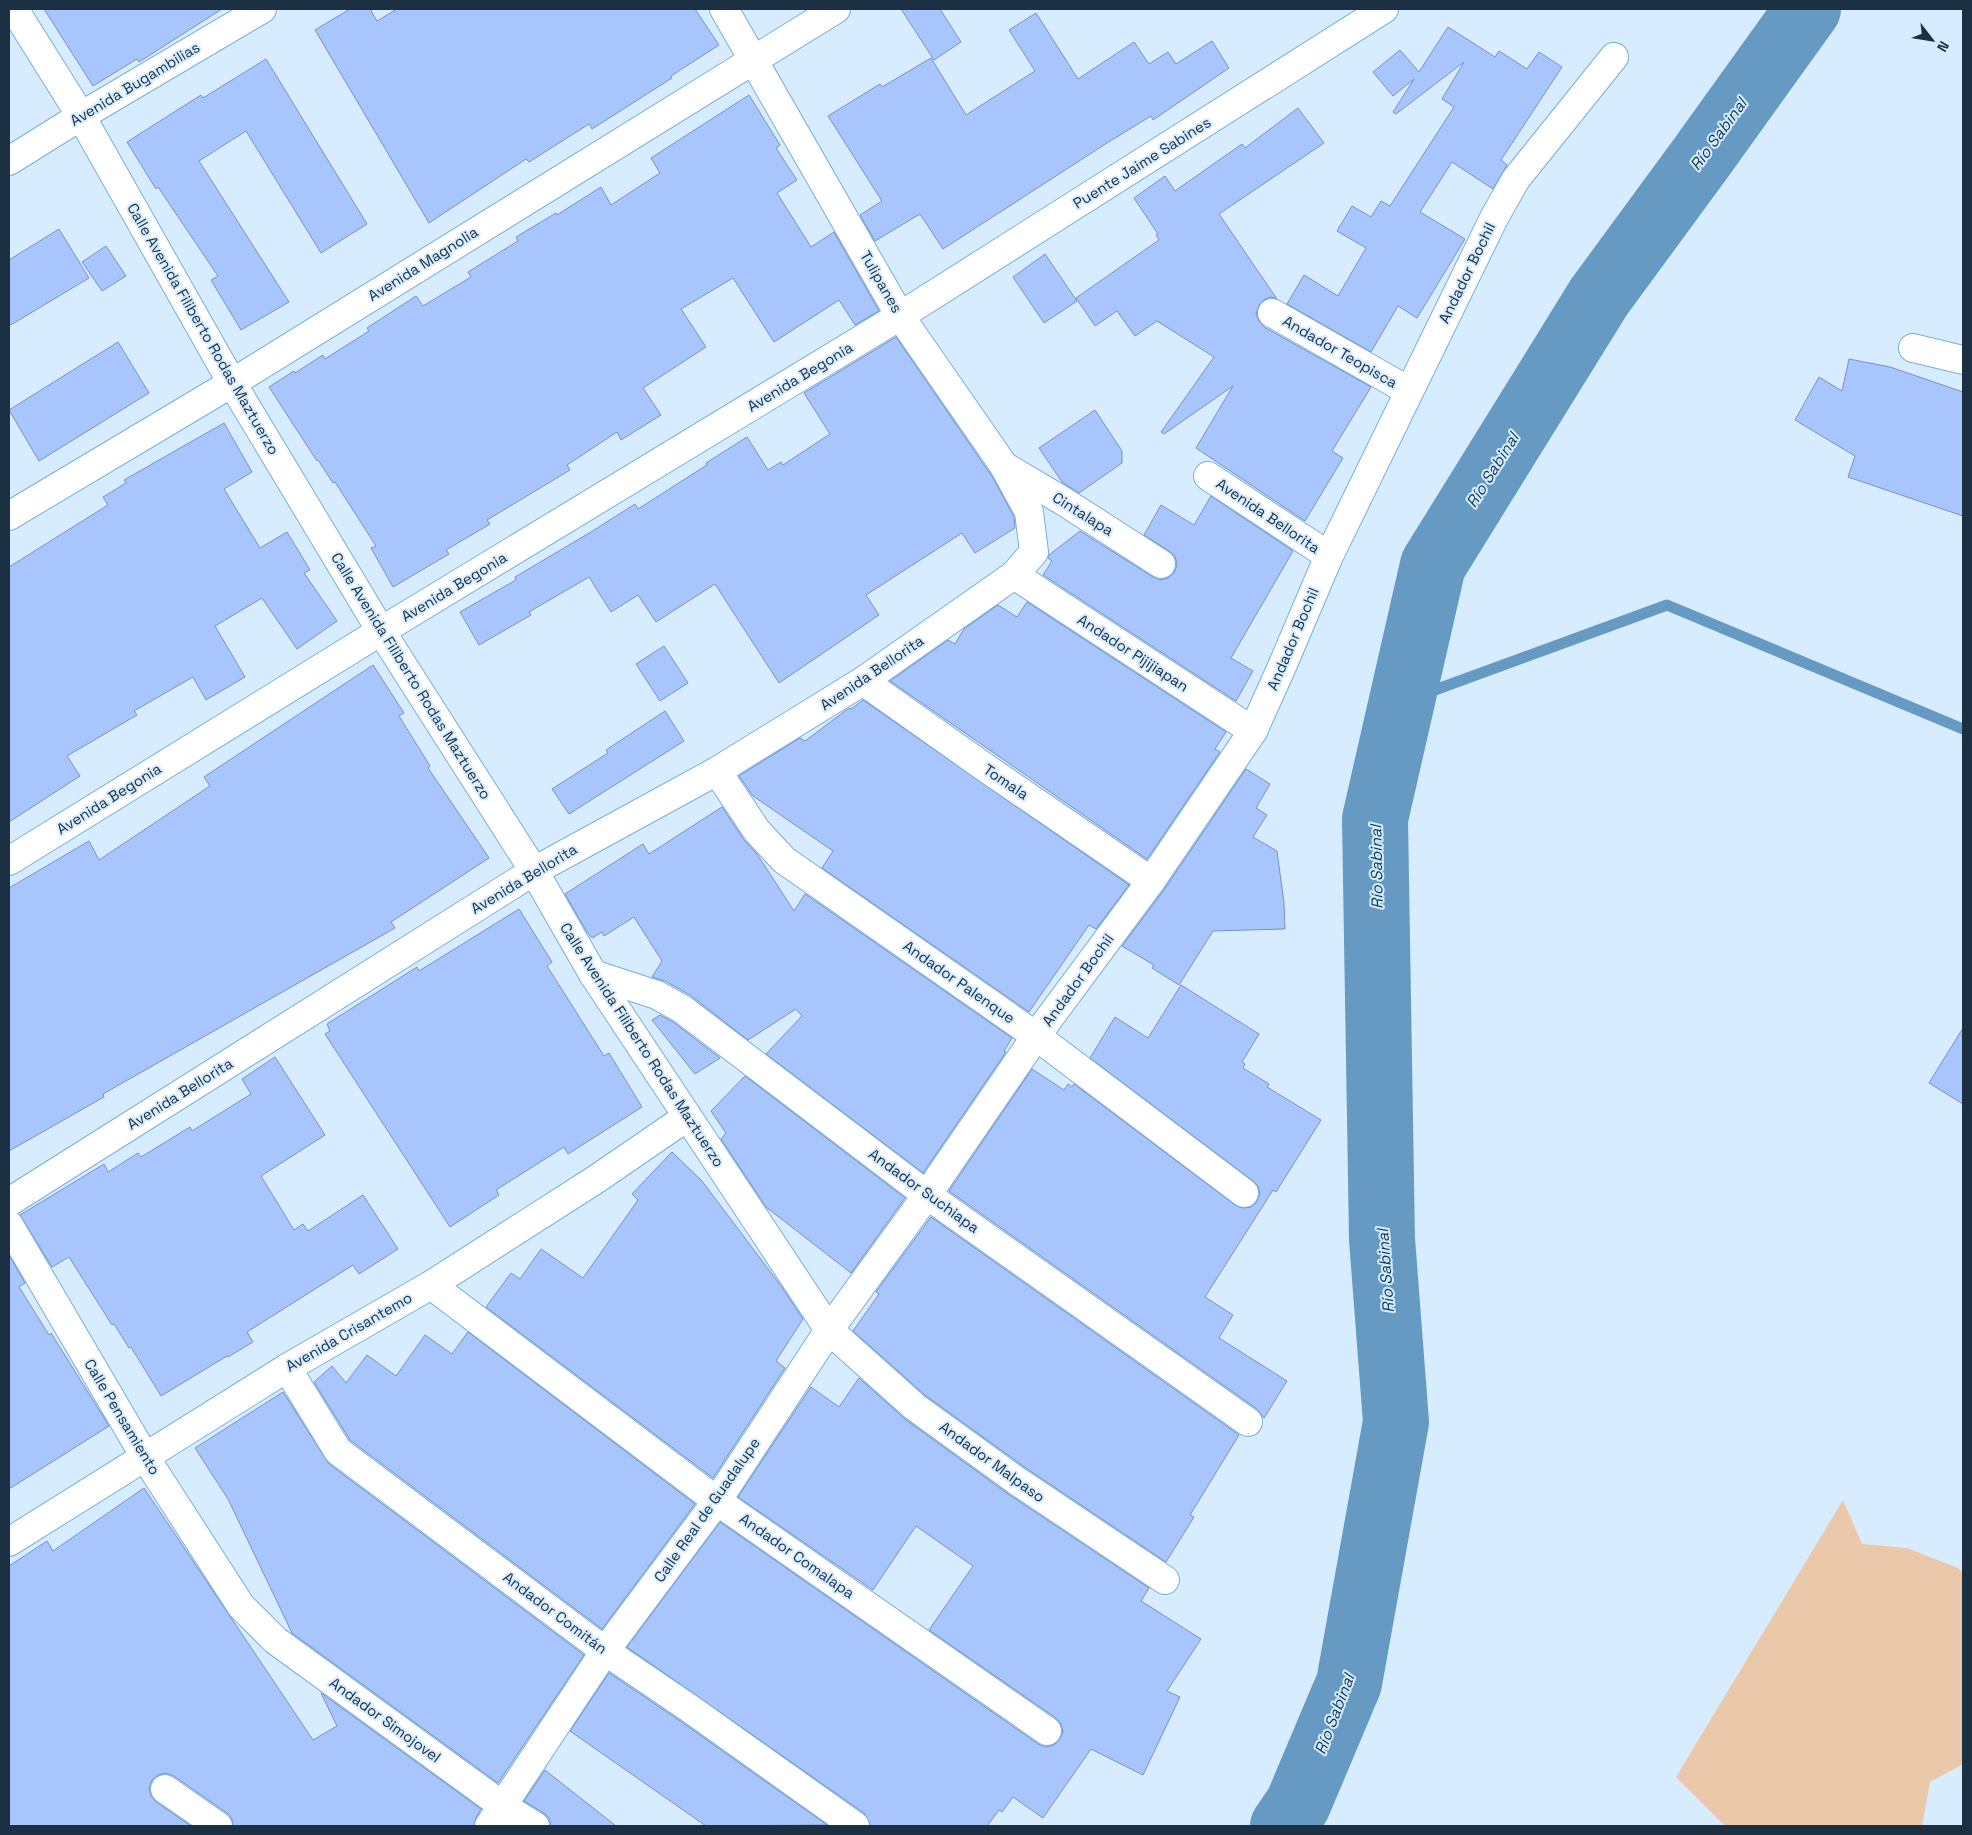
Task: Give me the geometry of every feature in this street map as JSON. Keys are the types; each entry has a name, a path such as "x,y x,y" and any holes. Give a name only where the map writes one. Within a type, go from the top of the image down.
{"street":[{"name":"Calle Avenida Filiberto Rodas Maztuerzo","path":"14,9 81,116 232,383 381,632 534,870 593,974 829,1330"},
{"name":"Avenida Bugambilias","path":"9,161 262,9"},
{"name":"Tulipanes","path":"724,9 754,58 900,316 1004,466 1029,512 1034,552"},
{"name":"Avenida Magnolia","path":"9,516 232,383 754,58 836,9"},
{"name":"Puente Jaime Sabines","path":"900,316 1384,9"},
{"name":"Andador Bochil","path":"928,1195 1036,1036 1151,881 1253,731 1328,556 1494,218 1516,179 1614,57"},
{"name":"Andador Teopisca","path":"1272,313 1409,391"},
{"name":"Avenida Begonia","path":"9,861 900,316"},
{"path":"1913,348 1963,360"},
{"name":"Cintalapa","path":"1004,466 1063,501 1161,564"},
{"name":"Avenida Bellorita","path":"1208,476 1328,556"},
{"name":"Avenida Bellorita","path":"9,1202 534,870 717,771 863,681 1014,575 1034,552"},
{"name":"Andador Pijijiapan","path":"1014,575 1253,731"},
{"name":"Tomala","path":"863,681 1151,881"},
{"name":"Andador Palenque","path":"717,771 757,831 784,860 1036,1036 1244,1193"},
{"name":"Andador Suchiapa","path":"593,974 657,995 682,1008 928,1195 1248,1422"},
{"name":"Avenida Crisantemo","path":"9,1542 287,1368 431,1285 595,1180 687,1117"},
{"name":"Calle Real de Guadalupe","path":"496,1816 606,1651 717,1501 829,1330 928,1195"},
{"name":"Calle Pensamiento","path":"9,1225 145,1457 240,1606"},
{"name":"Andador Comalapa","path":"431,1285 717,1501 1047,1731"},
{"name":"Andador Malpaso","path":"829,1330 915,1407 1017,1481 1165,1580"},
{"name":"Andador Comitán","path":"287,1368 338,1451 606,1651 855,1826"},
{"name":"Andador Simojovel","path":"240,1606 275,1640 496,1816 535,1826"},
{"path":"165,1789 218,1826"}],"shaded area":[{"path":"1843,1500 1862,1544 1907,1548 1958,1568 1963,1573 1963,1764 1930,1782 1922,1826 1725,1826 1676,1777"}],"building":[{"path":"44,9 222,9 139,62 137,59 93,86"},
{"path":"350,9 370,9 377,21 397,9 695,9 719,45 671,76 672,78 592,129 589,124 529,162 526,159 429,223 315,30"},
{"path":"901,9 940,9 961,42 934,60"},
{"path":"1036,13 1078,79 1134,42 1149,64 1168,52 1176,64 1212,41 1229,68 1153,120 1151,116 1107,143 943,249 920,214 875,241 860,215 882,201 828,116 880,84 882,87 931,58 966,115 1035,71 1009,30"},
{"path":"1448,27 1495,57 1499,51 1527,69 1539,52 1562,67 1501,160 1507,165 1493,189 1452,162 1420,212 1465,239 1417,318 1398,306 1371,352 1287,304 1304,275 1338,296 1366,248 1337,231 1352,206 1371,217 1381,201 1390,206 1454,107 1442,99 1464,62 1396,114 1393,112 1414,79 1393,96 1373,72 1400,50 1419,72"},
{"path":"266,59 367,224 321,253 246,131 199,161 289,302 241,330 211,280 218,276 158,187 156,189 127,142 201,95 203,98"},
{"path":"749,95 780,145 776,148 797,180 777,193 811,247 834,232 879,311 855,325 839,300 774,342 733,278 681,309 706,347 643,388 661,415 621,440 617,432 567,465 570,470 487,520 490,524 446,550 449,554 393,587 371,548 376,546 335,482 333,483 317,461 269,387 323,355 325,359 369,331 367,328 416,296 423,306 471,277 468,272 518,241 516,237 556,213 557,215 601,187 611,205 660,173 651,158"},
{"path":"1298,108 1324,143 1219,214 1277,299 1271,297 1265,299 1259,305 1256,314 1264,327 1371,387 1332,451 1343,458 1305,521 1196,448 1233,386 1164,434 1161,432 1214,357 1157,321 1135,336 1117,311 1095,326 1076,298 1159,240 1156,235 1158,234 1134,198 1165,176 1175,191 1242,144 1245,148"},
{"path":"59,229 89,278 9,326 9,260"},
{"path":"106,246 126,276 102,291 82,262"},
{"path":"1045,254 1077,301 1044,323 1013,277"},
{"path":"896,337 993,478 1014,517 1015,528 975,553 962,533 866,595 879,615 779,683 715,584 656,622 638,595 611,612 589,577 529,612 531,615 479,645 460,612 516,580 515,577 635,504 638,509 747,437 768,470 781,462 783,465 830,434 804,393"},
{"path":"118,342 149,393 39,461 9,410"},
{"path":"1849,359 1890,367 1963,392 1963,516 1848,477 1855,456 1795,420 1819,377 1842,391"},
{"path":"1095,410 1122,451 1122,463 1079,493 1062,482 1039,448"},
{"path":"224,423 252,472 224,489 260,548 287,532 310,570 304,573 337,621 297,649 262,598 215,626 245,677 206,700 193,677 134,711 137,715 67,756 80,776 9,822 9,567 108,505 103,497 126,483 124,480"},
{"path":"1211,496 1293,551 1231,658 1253,671 1236,701 1043,575 1052,561 1048,558 1049,555 1080,531 1153,577 1160,580 1168,578 1174,573 1177,565 1175,556 1144,535 1161,505 1194,525"},
{"path":"1027,602 1226,732 1215,749 1220,752 1147,859 890,681 948,640 955,644 964,629 998,605 1017,617"},
{"path":"664,646 688,683 660,701 636,664"},
{"path":"373,665 404,713 399,716 430,766 428,768 489,858 391,922 395,928 103,1094 104,1097 9,1151 9,888 89,841 99,860 210,786 204,777"},
{"path":"863,700 1129,885 1096,929 1089,925 1029,1012 822,868 833,851 753,796 739,776 800,738 805,741"},
{"path":"665,711 684,741 569,814 552,789 608,753 606,750"},
{"path":"1246,769 1270,784 1256,808 1267,815 1253,837 1277,851 1284,903 1285,929 1213,931 1179,985 1152,968 1154,965 1122,946 1164,890"},
{"path":"722,807 744,840 757,854 794,911 805,894 1012,1038 1004,1051 1006,1052 923,1173 766,1054 802,1016 796,1009 748,1040 690,995 665,981 652,977 662,961 634,917 604,936 602,932 592,938 565,894 643,844 649,854"},
{"path":"519,909 552,962 547,966 604,1056 609,1053 642,1107 568,1154 564,1147 496,1190 499,1195 450,1227 325,1034 330,1031 327,1024 417,967 419,971"},
{"path":"1181,985 1259,1034 1242,1062 1245,1064 1243,1068 1269,1084 1267,1087 1321,1120 1276,1192 1273,1190 1205,1297 1233,1315 1219,1338 1287,1381 1264,1418 1257,1409 949,1191 1032,1069 1064,1090 1068,1084 1072,1087 1074,1084 1235,1205 1243,1208 1251,1207 1256,1203 1260,1194 1258,1186 1253,1181 1090,1058 1115,1017 1148,1038"},
{"path":"660,1015 673,1022 720,1058 695,1074 652,1020"},
{"path":"1963,1028 1963,1104 1929,1083"},
{"path":"275,1057 325,1135 261,1176 294,1230 303,1224 308,1231 363,1195 398,1249 359,1274 353,1265 247,1332 253,1342 161,1396 131,1347 129,1348 114,1324 112,1325 69,1257 52,1267 20,1215 104,1164 108,1172 138,1153 141,1157 190,1127 192,1131 251,1094 242,1079"},
{"path":"745,1076 905,1198 851,1273 766,1207 721,1139 726,1133 711,1111"},
{"path":"672,1152 702,1181 781,1286 803,1319 776,1361 785,1368 713,1478 486,1307 511,1273 520,1279 541,1249 583,1278 638,1200 632,1194"},
{"path":"931,1217 1239,1435 1190,1515 1194,1517 1166,1562 1026,1468 925,1395 853,1331 879,1294 876,1292"},
{"path":"9,1255 25,1283 19,1287 49,1335 51,1333 109,1426 9,1489"},
{"path":"468,1332 695,1504 602,1629 350,1440 314,1382 332,1366 346,1383 367,1355 396,1376 425,1335 452,1354"},
{"path":"859,1378 906,1420 1008,1494 1149,1588 1141,1601 1201,1639 1167,1691 1180,1697 1143,1775 1091,1749 1043,1818 1013,1797 1002,1812 999,1810 987,1826 871,1826 864,1813 627,1647 720,1522 1038,1744 1046,1747 1054,1745 1059,1740 1063,1732 1061,1724 1056,1718 929,1630 973,1566 916,1526 873,1590 738,1497 811,1387 839,1407"},
{"path":"283,1392 329,1464 584,1655 498,1783 292,1633 228,1499 195,1448"},
{"path":"144,1488 313,1740 337,1726 321,1693 481,1809 474,1826 233,1826 232,1819 227,1813 174,1776 166,1773 158,1775 152,1780 149,1788 151,1796 156,1802 191,1826 9,1826 9,1566 47,1541 53,1551"},
{"path":"609,1673 827,1825 706,1826 570,1731"},
{"path":"545,1770 616,1826 551,1826 549,1818 544,1813 524,1801"}],"waterway":[{"name":"Río Sabinal","path":"1283,1826 1298,1804 1349,1683 1396,1422 1382,1239 1375,819 1433,565 1599,297 1808,9"},
{"path":"1402,702 1667,605 1963,729"}]}
